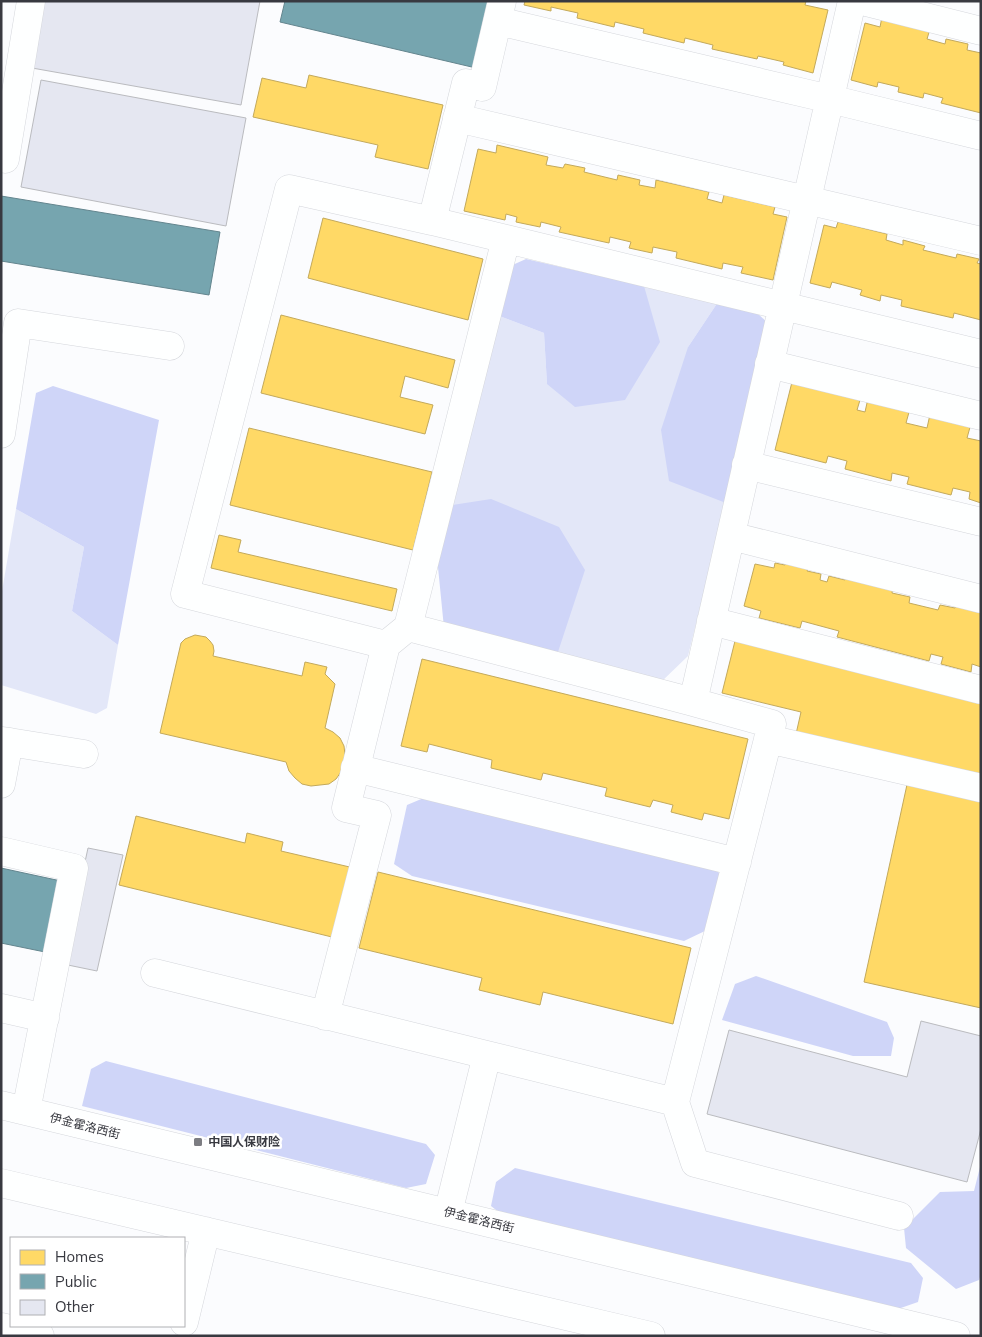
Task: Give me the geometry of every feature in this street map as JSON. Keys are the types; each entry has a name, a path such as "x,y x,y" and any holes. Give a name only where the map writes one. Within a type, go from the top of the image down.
{"street":[{"path":"1,158 5,159 31,1"},
{"path":"693,702 852,1"},
{"path":"862,1 981,31"},
{"path":"432,221 466,82 482,87 500,11 830,99 981,136"},
{"path":"457,118 981,241"},
{"path":"386,645 185,594 289,190 432,221 981,354"},
{"path":"325,1016 377,815 346,808 355,768 386,645 408,627 506,240"},
{"path":"1,434 18,323 170,346"},
{"path":"769,364 981,416"},
{"path":"746,465 981,522"},
{"path":"731,536 981,599"},
{"path":"711,621 981,690"},
{"path":"408,627 772,724 675,1102 696,1164 899,1216"},
{"path":"768,740 981,788"},
{"path":"1,784 5,741 84,754"},
{"path":"355,768 737,862"},
{"path":"1,851 74,868 45,1018 14,1108"},
{"path":"154,973 675,1102"},
{"path":"1,1008 45,1018"},
{"path":"448,1213 487,1055"},
{"name":"伊金霍洛西街","path":"14,1108 956,1336"},
{"path":"1,1183 651,1336"},
{"path":"185,1316 206,1231"},
{"path":"1,1327 40,1336"}],"shaded area":[{"path":"526,259 644,286 660,342 625,400 575,407 547,384 544,333 494,314 506,268"},
{"path":"644,286 718,302 688,347 726,503 688,656 659,684 556,658 446,506 494,314 544,333 547,384"},
{"path":"718,302 755,311 770,325 726,503 669,481 661,430 688,347"},
{"path":"53,386 159,420 118,645 72,611 84,547 16,509 36,393"},
{"path":"491,499 559,527 585,570 556,658 444,628 436,547 446,506"},
{"path":"16,509 84,547 72,611 118,645 107,708 96,714 1,685 1,597"},
{"path":"426,797 716,869 722,877 707,930 684,941 412,876 394,864 407,805"},
{"path":"756,976 887,1022 894,1038 891,1056 853,1056 722,1020 735,984"},
{"path":"106,1061 426,1144 435,1155 426,1184 406,1188 82,1106 91,1069"},
{"path":"981,1163 981,1274 979,1280 956,1289 906,1248 904,1228 940,1192 974,1191"},
{"path":"515,1168 911,1263 923,1278 918,1302 895,1310 505,1217 491,1206 496,1182"}],"building: Homes":[{"path":"525,1 806,1 805,5 828,10 813,73 783,65 784,62 758,56 757,59 712,49 713,45 685,38 684,43 643,33 644,29 615,22 614,27 577,18 578,13 551,7 551,11 524,5"},
{"path":"882,17 930,29 927,39 945,44 946,39 968,44 967,50 981,53 981,113 941,103 943,98 924,93 923,98 898,92 899,87 878,82 877,87 851,80 865,23 880,27"},
{"path":"309,75 443,105 428,169 375,157 378,145 253,117 262,78 306,88"},
{"path":"497,145 548,157 546,165 563,168 565,164 585,168 584,172 617,180 618,175 640,180 639,185 655,188 656,180 709,192 707,199 722,203 724,195 775,207 773,214 787,217 773,280 741,273 743,267 723,263 722,269 676,258 677,252 653,247 652,253 629,248 631,242 610,237 609,243 559,232 561,227 541,222 540,227 516,222 517,217 506,214 505,220 464,211 478,149 496,153"},
{"path":"323,218 483,259 468,320 308,278"},
{"path":"838,222 887,234 886,240 903,245 903,240 925,246 923,250 956,258 957,254 979,259 977,263 981,264 981,320 954,313 953,318 901,306 902,300 881,295 880,301 860,295 862,290 832,282 830,288 810,283 824,225 836,228"},
{"path":"281,315 455,360 448,388 405,376 400,397 433,405 425,434 261,393"},
{"path":"792,382 860,400 857,410 865,412 869,394 911,405 906,423 927,428 931,410 972,420 967,438 981,441 981,503 969,499 970,492 953,488 951,495 907,484 909,477 892,473 891,481 845,469 847,461 828,456 826,463 775,450"},
{"path":"249,428 432,472 413,550 230,505"},
{"path":"219,535 241,540 238,552 397,589 392,611 211,568"},
{"path":"787,558 810,564 807,571 821,574 820,580 827,582 829,576 845,580 847,574 893,585 892,593 910,597 909,603 938,610 940,605 955,608 957,601 981,607 981,667 972,664 971,672 941,664 943,657 931,654 929,661 837,637 839,631 802,621 800,628 759,618 761,611 744,606 755,564 774,568 775,563 785,565"},
{"path":"195,635 206,637 210,641 213,645 213,656 302,676 305,662 327,667 325,674 335,684 325,728 340,738 344,746 345,755 341,772 336,779 329,784 311,786 302,784 289,771 286,762 160,733 181,643"},
{"path":"735,641 981,701 981,778 796,734 801,712 722,693"},
{"path":"422,659 748,739 729,819 704,813 702,820 671,812 673,805 653,800 650,807 605,796 607,788 543,773 541,780 491,768 492,760 429,744 427,752 401,746"},
{"path":"908,780 981,796 981,1008 864,982"},
{"path":"136,816 245,843 247,833 283,842 281,851 354,868 336,938 119,885"},
{"path":"378,872 691,948 673,1024 543,992 540,1005 479,990 482,978 359,948"}],"building: Public":[{"path":"285,1 492,1 476,68 280,22"},
{"path":"1,196 220,232 209,295 1,261"},
{"path":"1,868 61,881 45,952 1,943"}],"building: Other":[{"path":"44,1 260,1 241,105 32,68"},
{"path":"41,80 246,118 226,226 21,187"},
{"path":"88,848 123,855 97,971 63,964"},
{"path":"921,1021 981,1036 981,1129 967,1182 707,1114 729,1030 907,1077"}],"place":[{"name":"中国人保财险","path":"198,1142"}]}
